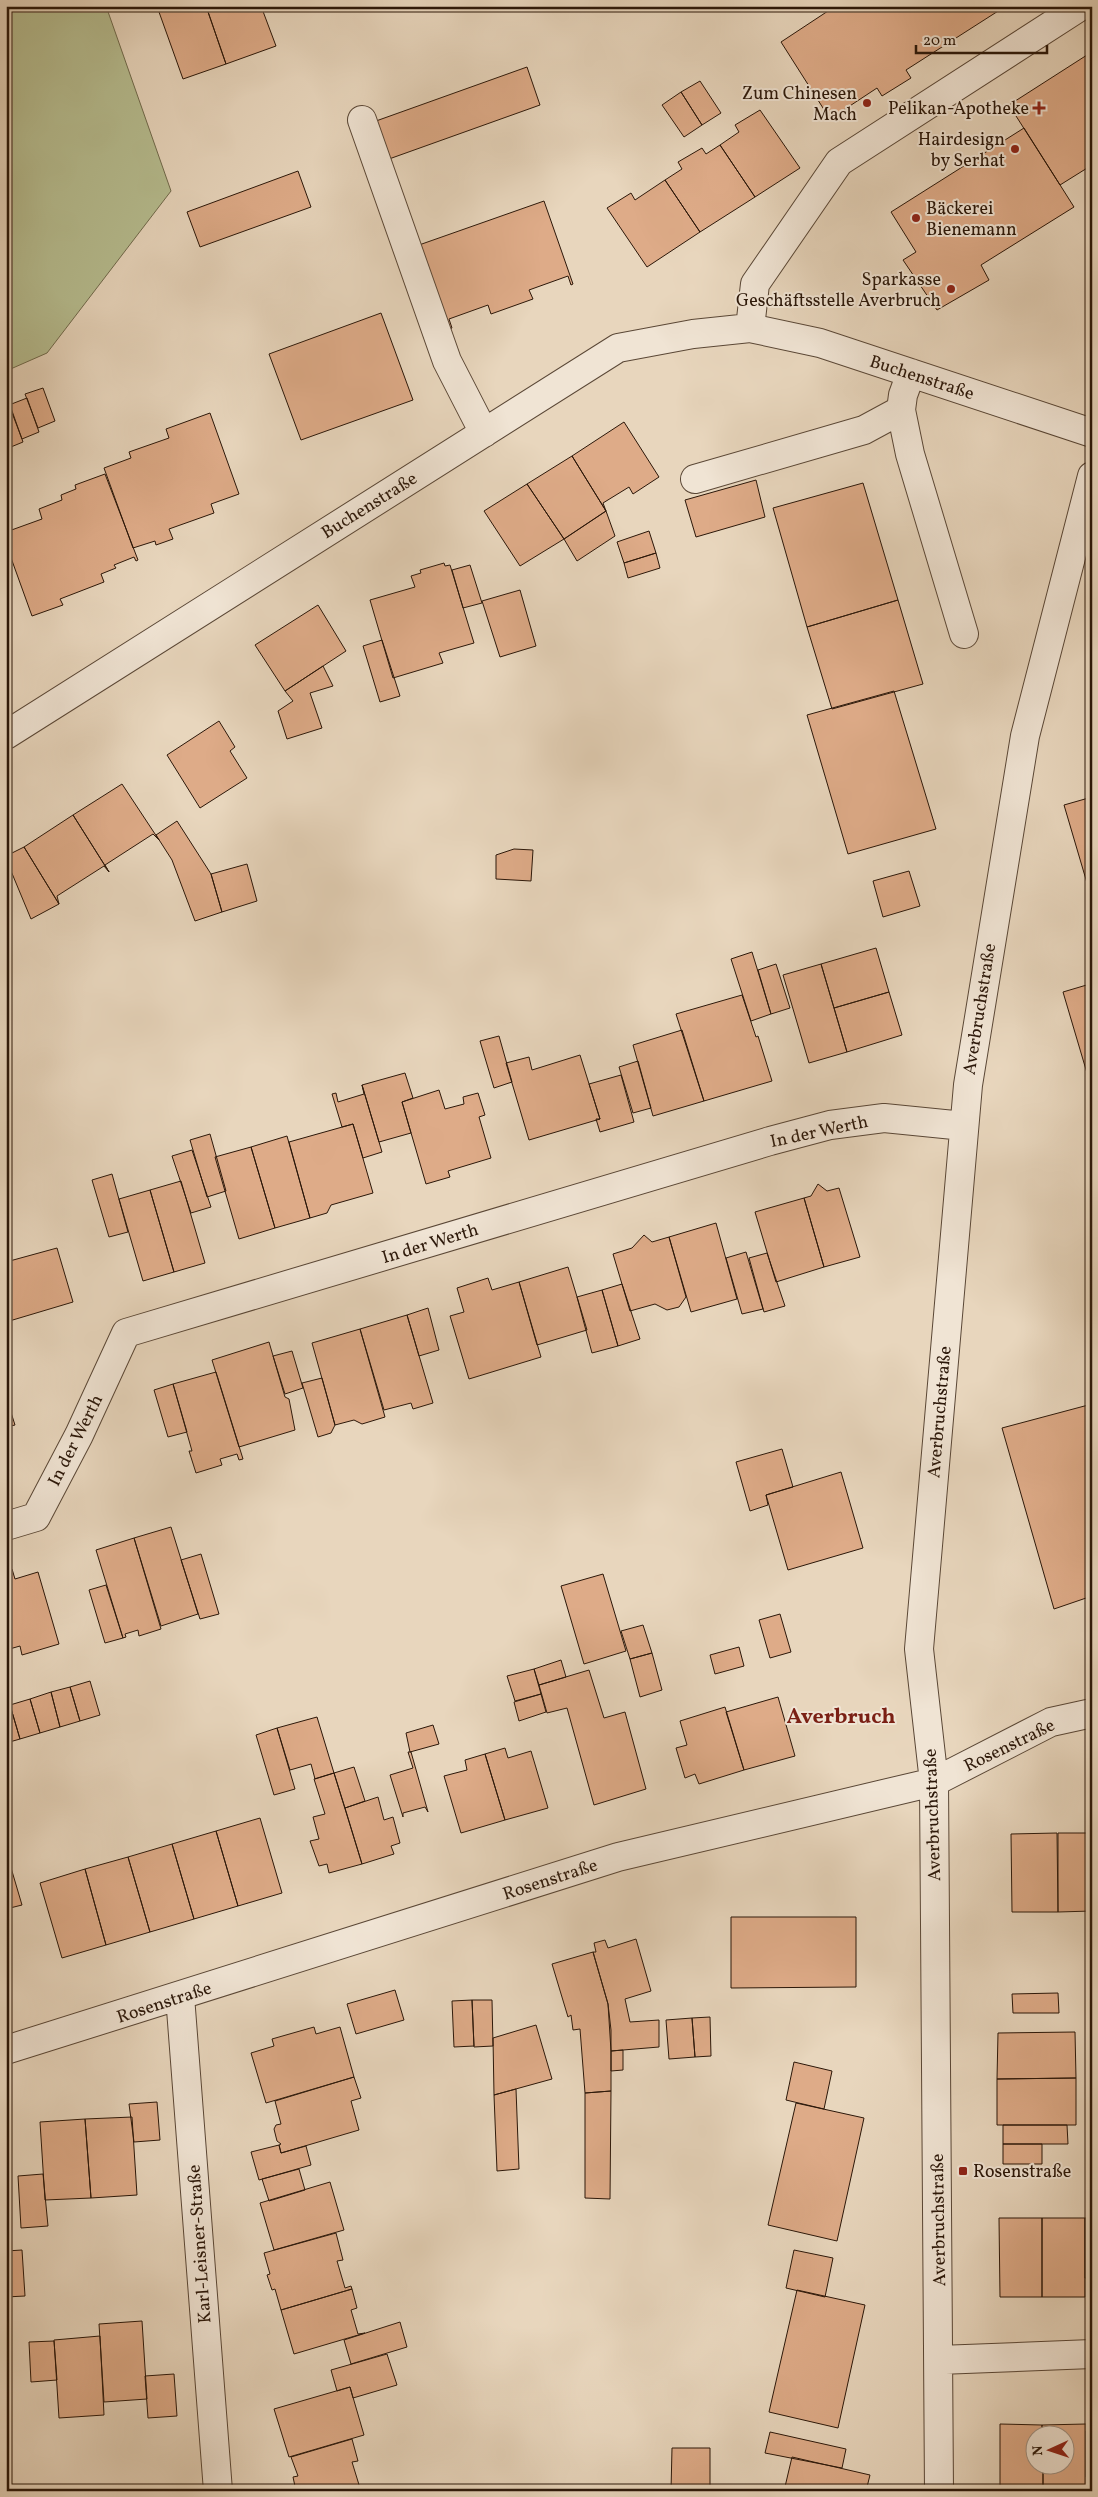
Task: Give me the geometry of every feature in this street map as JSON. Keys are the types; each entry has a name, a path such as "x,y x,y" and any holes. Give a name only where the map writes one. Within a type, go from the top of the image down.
{"street":[{"path":"750,328 755,284 838,162 1081,6"},
{"path":"362,120 447,360 484,432"},
{"name":"Buchenstraße","path":"6,735 618,348 693,334 750,328 820,343 1092,433"},
{"path":"911,373 903,395 901,410 910,454 964,634"},
{"path":"695,479 864,430 901,410"},
{"name":"Averbruchstraße","path":"938,2491 939,2360 934,1782 919,1649 964,1126 984,974 1025,736 1092,476"},
{"name":"In der Werth","path":"6,1526 36,1517 78,1435 126,1333 770,1141 830,1125 884,1118 964,1126"},
{"name":"Rosenstraße","path":"6,2050 618,1857 934,1782 1050,1722 1092,1713"},
{"name":"Karl-Leisner-Straße","path":"180,1996 218,2491"},
{"path":"939,2360 1092,2354"}],"green space":[{"path":"6,6 106,6 171,191 47,353 6,371"}],"building":[{"path":"174,6 206,6 226,64 183,79 159,12"},
{"path":"206,6 261,6 276,46 226,64"},
{"path":"825,6 1006,6 906,70 911,78 882,96 877,88 830,119 781,42 828,11"},
{"path":"1087,55 1092,63 1092,165 1060,185 1009,105"},
{"path":"527,67 540,105 389,159 376,121"},
{"path":"700,81 721,113 702,125 681,92"},
{"path":"681,92 702,125 684,137 662,105"},
{"path":"760,110 800,168 755,197 720,145 739,132 735,125"},
{"path":"1024,128 1074,207 981,265 989,280 937,310 903,260 916,252 891,212"},
{"path":"720,145 755,197 700,232 665,180 682,169 678,162 702,148 706,154"},
{"path":"298,171 311,207 200,247 187,212"},
{"path":"665,180 700,232 647,267 607,208 631,193 635,200"},
{"path":"544,201 573,284 571,285 568,276 529,290 533,299 491,314 488,305 449,319 452,328 450,329 419,245"},
{"path":"381,313 413,400 301,440 269,354"},
{"path":"43,388 55,421 38,428 25,394"},
{"path":"27,398 39,432 22,439 9,405"},
{"path":"11,408 23,442 6,449 6,410"},
{"path":"210,413 239,494 211,504 214,513 169,529 173,539 156,545 155,541 133,548 104,468 131,458 129,452 169,438 166,429"},
{"path":"624,422 659,477 633,494 629,487 603,503 606,511 572,456"},
{"path":"572,456 606,511 564,539 527,484"},
{"path":"105,474 138,560 136,561 134,557 114,565 116,568 101,574 104,582 60,599 63,605 32,616 6,544 6,532 42,519 39,509 62,500 61,495 76,489 75,485"},
{"path":"756,480 765,517 696,537 685,500"},
{"path":"863,483 898,600 807,627 773,508"},
{"path":"527,484 564,539 520,566 484,511"},
{"path":"606,511 615,536 577,561 564,539"},
{"path":"649,531 656,553 624,563 617,542"},
{"path":"656,553 660,568 628,578 624,563"},
{"path":"444,563 445,566 450,565 474,643 439,653 443,663 393,678 370,600 415,587 411,576 421,573 420,570"},
{"path":"470,565 482,603 463,608 452,570"},
{"path":"520,590 536,646 500,657 482,601"},
{"path":"898,600 923,684 832,709 807,627"},
{"path":"318,605 346,651 285,691 255,645"},
{"path":"382,640 400,696 380,702 363,646"},
{"path":"323,666 333,686 310,693 322,728 287,739 278,711 293,701 285,691"},
{"path":"894,691 936,829 848,854 807,715"},
{"path":"219,721 235,747 230,751 247,778 200,808 167,755"},
{"path":"122,784 159,840 153,834 105,865 109,872 73,815"},
{"path":"1092,797 1092,900 1064,805"},
{"path":"73,815 109,872 104,866 57,896 59,904 24,847"},
{"path":"177,821 211,874 222,912 195,921 172,860 156,835"},
{"path":"24,847 59,904 31,919 6,859 6,856"},
{"path":"514,849 533,850 531,881 496,879 496,855"},
{"path":"247,864 257,901 222,912 211,874"},
{"path":"909,871 920,906 883,917 873,881"},
{"path":"876,948 889,992 834,1008 821,964"},
{"path":"752,952 771,1014 751,1021 731,959"},
{"path":"776,964 790,1008 771,1014 758,970"},
{"path":"821,964 847,1052 809,1063 783,975"},
{"path":"1089,978 1092,978 1092,1090 1063,992 1090,984"},
{"path":"889,992 902,1035 847,1052 834,1008"},
{"path":"742,995 756,1037 758,1036 772,1081 704,1101 676,1014"},
{"path":"682,1030 704,1101 653,1116 633,1045"},
{"path":"499,1036 512,1082 494,1088 480,1041"},
{"path":"580,1055 600,1119 529,1140 506,1063 529,1057 532,1070"},
{"path":"638,1061 651,1108 633,1113 619,1067"},
{"path":"405,1073 413,1098 402,1102 411,1133 379,1142 362,1085"},
{"path":"621,1075 634,1122 600,1132 596,1119 600,1119 589,1084"},
{"path":"362,1085 382,1152 363,1158 353,1124 342,1127 332,1094 336,1093 338,1102 364,1094"},
{"path":"439,1090 445,1109 464,1104 463,1097 478,1093 485,1115 479,1117 491,1158 448,1171 450,1177 426,1184 402,1102"},
{"path":"353,1124 373,1193 331,1205 327,1213 310,1218 289,1142"},
{"path":"210,1134 226,1191 207,1197 190,1140"},
{"path":"287,1136 310,1218 275,1228 251,1147"},
{"path":"251,1147 275,1228 239,1239 215,1157"},
{"path":"192,1150 211,1207 191,1213 172,1156"},
{"path":"112,1174 128,1232 109,1237 92,1180"},
{"path":"181,1181 205,1263 174,1272 150,1190"},
{"path":"818,1184 827,1191 839,1188 860,1257 824,1267 804,1198 811,1196"},
{"path":"150,1190 174,1272 143,1281 119,1199"},
{"path":"804,1198 824,1267 776,1282 755,1212"},
{"path":"716,1223 737,1299 691,1312 669,1237"},
{"path":"644,1235 652,1242 669,1237 686,1297 679,1307 667,1310 655,1304 630,1311 613,1254 632,1248"},
{"path":"57,1248 73,1302 6,1322 6,1262"},
{"path":"746,1252 763,1309 742,1314 726,1258"},
{"path":"767,1253 785,1306 764,1312 749,1258"},
{"path":"568,1267 587,1330 537,1345 519,1282"},
{"path":"488,1278 492,1290 519,1282 541,1357 469,1379 450,1316 464,1312 457,1288"},
{"path":"622,1284 640,1339 618,1346 602,1290"},
{"path":"602,1290 618,1346 592,1353 577,1297"},
{"path":"428,1308 439,1350 419,1356 407,1315"},
{"path":"407,1315 433,1403 413,1409 411,1403 384,1410 360,1329"},
{"path":"360,1329 385,1417 362,1424 354,1420 335,1425 312,1343"},
{"path":"269,1342 285,1397 289,1399 295,1430 239,1447 212,1360"},
{"path":"292,1351 303,1388 285,1394 273,1356"},
{"path":"216,1372 243,1459 239,1460 237,1454 220,1459 222,1465 196,1473 189,1451 192,1451 173,1384"},
{"path":"322,1378 335,1425 331,1433 318,1437 302,1383"},
{"path":"173,1384 187,1432 168,1437 154,1390"},
{"path":"6,1397 15,1425 6,1427"},
{"path":"1092,1404 1092,1596 1054,1609 1002,1428"},
{"path":"782,1449 793,1487 766,1495 768,1505 750,1511 736,1462"},
{"path":"841,1472 863,1548 788,1570 766,1495"},
{"path":"171,1527 198,1614 161,1626 134,1538"},
{"path":"134,1538 161,1629 139,1636 138,1630 125,1634 126,1637 123,1638 96,1550"},
{"path":"201,1554 219,1614 200,1619 181,1560"},
{"path":"12,1569 15,1579 38,1572 59,1644 22,1655 20,1646 6,1650 6,1571"},
{"path":"603,1574 626,1651 584,1664 561,1586"},
{"path":"106,1585 123,1638 105,1643 89,1590"},
{"path":"780,1614 791,1652 770,1658 759,1620"},
{"path":"643,1625 652,1653 630,1659 621,1631"},
{"path":"739,1647 744,1666 715,1674 710,1655"},
{"path":"652,1653 662,1690 640,1697 630,1659"},
{"path":"561,1660 566,1677 539,1685 534,1669"},
{"path":"534,1669 541,1694 515,1701 507,1676"},
{"path":"589,1670 604,1718 625,1712 646,1789 594,1805 567,1708 547,1713 539,1685"},
{"path":"90,1681 100,1715 80,1721 70,1687"},
{"path":"70,1687 80,1721 60,1727 51,1692"},
{"path":"51,1692 60,1727 40,1733 30,1699"},
{"path":"541,1694 546,1712 519,1721 514,1702"},
{"path":"778,1697 795,1756 744,1770 726,1712"},
{"path":"30,1699 40,1733 20,1739 10,1705"},
{"path":"10,1705 20,1739 6,1743 6,1706"},
{"path":"725,1707 744,1770 699,1784 695,1774 685,1778 676,1748 687,1745 680,1721"},
{"path":"317,1717 334,1773 315,1779 311,1764 290,1770 277,1728"},
{"path":"433,1725 439,1744 410,1752 406,1733"},
{"path":"277,1728 295,1789 274,1795 256,1735"},
{"path":"505,1748 508,1758 531,1751 548,1808 505,1820 485,1754"},
{"path":"408,1752 411,1752 428,1812 425,1807 403,1813 403,1817 390,1775 413,1768"},
{"path":"485,1754 505,1820 461,1833 444,1776 467,1770 465,1760"},
{"path":"354,1767 365,1801 345,1808 334,1773"},
{"path":"334,1773 362,1864 329,1873 327,1864 319,1866 310,1841 319,1839 313,1817 325,1814 314,1779"},
{"path":"378,1797 384,1820 393,1817 400,1843 391,1846 394,1854 362,1864 345,1808"},
{"path":"260,1818 282,1893 238,1906 216,1831"},
{"path":"216,1831 238,1906 194,1919 172,1844"},
{"path":"1057,1833 1058,1912 1012,1912 1011,1834"},
{"path":"1058,1833 1092,1833 1092,1911 1058,1912"},
{"path":"172,1844 194,1919 150,1932 128,1857"},
{"path":"128,1857 150,1932 106,1945 85,1869"},
{"path":"9,1861 22,1905 6,1909 6,1862"},
{"path":"85,1869 106,1945 62,1958 40,1883"},
{"path":"731,1917 856,1917 856,1987 731,1988"},
{"path":"636,1939 651,1991 625,1999 630,2022 659,2020 659,2047 611,2051 608,2004 593,1952 596,1952 594,1943 605,1940 608,1948"},
{"path":"593,1952 608,2004 611,2030 611,2091 585,2093 580,2029 573,2030 571,2015 568,2017 552,1964"},
{"path":"395,1990 404,2020 356,2034 347,2004"},
{"path":"1058,1993 1059,2013 1013,2013 1012,1994"},
{"path":"472,2000 474,2046 454,2047 452,2001"},
{"path":"472,2000 492,2000 493,2046 474,2047"},
{"path":"710,2017 711,2056 695,2057 692,2018"},
{"path":"692,2018 695,2057 669,2059 666,2020"},
{"path":"536,2025 552,2079 494,2095 493,2038"},
{"path":"314,2027 316,2034 340,2027 354,2077 266,2103 251,2053 274,2046 272,2039"},
{"path":"1075,2032 1076,2078 997,2079 998,2033"},
{"path":"623,2050 623,2070 611,2071 611,2051"},
{"path":"794,2062 832,2071 824,2109 786,2100"},
{"path":"354,2077 361,2098 351,2101 359,2130 281,2153 279,2145 281,2144 277,2141 274,2129 276,2125 281,2124 275,2101"},
{"path":"1076,2078 1076,2125 997,2125 997,2079"},
{"path":"516,2089 519,2169 497,2171 494,2095"},
{"path":"611,2091 610,2199 585,2198 585,2093"},
{"path":"157,2102 160,2140 134,2142 129,2104"},
{"path":"796,2103 864,2118 837,2241 768,2225"},
{"path":"132,2117 137,2195 91,2198 85,2119"},
{"path":"85,2119 91,2198 45,2200 40,2122"},
{"path":"1003,2125 1067,2125 1068,2144 1003,2144"},
{"path":"1003,2144 1042,2144 1042,2164 1003,2164"},
{"path":"279,2145 281,2153 306,2146 311,2165 259,2180 251,2152"},
{"path":"299,2169 305,2190 269,2201 262,2179"},
{"path":"43,2174 48,2226 21,2228 18,2176"},
{"path":"330,2182 344,2230 274,2250 260,2203"},
{"path":"999,2218 1042,2218 1042,2297 1000,2297"},
{"path":"1042,2218 1085,2218 1085,2297 1042,2297"},
{"path":"1085,2218 1092,2218 1092,2278 1085,2278"},
{"path":"336,2233 343,2260 337,2261 345,2288 351,2286 352,2289 281,2310 275,2289 272,2290 267,2275 270,2274 264,2253"},
{"path":"22,2250 25,2296 6,2297 6,2251"},
{"path":"794,2250 833,2258 825,2297 786,2288"},
{"path":"352,2289 357,2308 351,2310 358,2334 365,2333 294,2354 281,2310"},
{"path":"797,2290 865,2305 838,2428 769,2412"},
{"path":"142,2321 147,2399 104,2402 99,2324"},
{"path":"400,2322 407,2347 351,2364 344,2340"},
{"path":"100,2336 104,2415 59,2418 54,2340"},
{"path":"54,2341 57,2380 31,2382 29,2342"},
{"path":"387,2354 397,2385 353,2398 350,2387 337,2391 331,2370"},
{"path":"174,2374 177,2416 148,2418 145,2376"},
{"path":"350,2387 364,2435 289,2457 274,2409"},
{"path":"1000,2424 1026,2425 1026,2474 1043,2474 1043,2491 1000,2491"},
{"path":"1076,2424 1086,2424 1086,2491 1043,2491 1043,2474 1076,2474"},
{"path":"1086,2431 1092,2431 1092,2477 1086,2477"},
{"path":"770,2432 846,2449 842,2468 765,2453"},
{"path":"352,2439 358,2461 352,2462 360,2488 352,2491 296,2491 293,2477 298,2476 291,2457"},
{"path":"672,2448 710,2448 710,2491 671,2491"},
{"path":"792,2457 870,2475 866,2491 784,2491"}],"place":[{"name":"Zum Chinesen Mach","path":"867,103"},
{"name":"Pelikan-Apotheke","path":"1039,108"},
{"name":"Hairdesign by Serhat","path":"1015,149"},
{"name":"Bäckerei Bienemann","path":"916,218"},
{"name":"Sparkasse Geschäftsstelle Averbruch","path":"951,289"},
{"name":"Rosenstraße","path":"963,2171"}],"district":[{"name":"Averbruch","path":"841,1715"}]}
